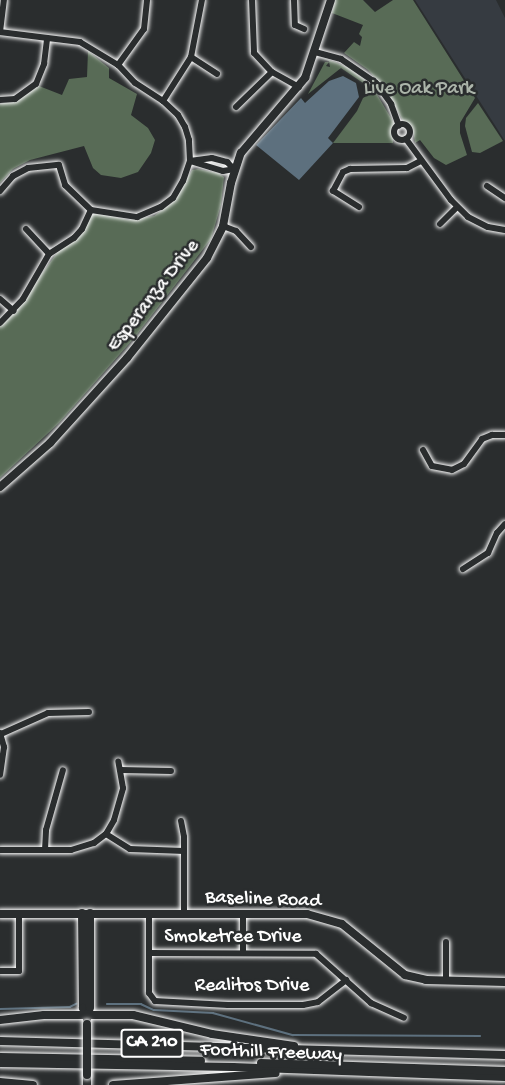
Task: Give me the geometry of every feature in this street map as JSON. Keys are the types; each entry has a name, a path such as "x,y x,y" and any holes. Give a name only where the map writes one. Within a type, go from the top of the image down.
{"highway":[{"path":"0,1020 44,1015 87,1019 133,1015 201,1032 284,1043 303,1049"},
{"name":"Foothill Freeway","path":"0,1041 505,1055"},
{"path":"0,1046 505,1060"},
{"path":"0,1057 505,1071"},
{"name":"Foothill Freeway","path":"0,1063 505,1077"},
{"path":"113,1085 273,1074 285,1070"},
{"path":"0,1082 33,1085"}],"main road":[{"name":"Esperanza Drive","path":"0,488 51,443 128,358 207,258 223,226 234,170 249,141 299,87 315,52 331,0"},
{"path":"86,913 83,1008 87,1019 87,1085"},
{"name":"Baseline Road","path":"0,914 306,914 332,919 357,934 386,962 405,975 426,980 505,982"}],"street":[{"path":"0,191 13,176 28,168 59,165 65,185 91,210 137,217 161,207 172,198 183,181 190,161 189,140 185,127 178,116 162,100 135,83 118,65 80,42 0,32 4,0"},
{"path":"118,65 144,29 147,0"},
{"path":"162,100 191,57 202,0"},
{"path":"252,0 254,53 272,72 299,87"},
{"path":"294,0 295,25 304,29"},
{"path":"0,100 15,99 36,84 44,64 47,38"},
{"path":"315,52 341,59 376,83 391,104 399,126"},
{"path":"191,57 217,74"},
{"path":"236,107 272,72"},
{"path":"399,126 394,132 396,137 400,140 406,139"},
{"path":"399,126 406,126 409,129 406,139"},
{"path":"406,139 457,207 468,217 505,230"},
{"path":"190,161 208,158 227,162 234,170"},
{"path":"208,158 205,161 208,167"},
{"path":"190,161 223,171 234,170"},
{"path":"359,207 333,191 343,172 350,169 407,168 421,161"},
{"path":"488,186 505,198"},
{"path":"440,224 457,207"},
{"path":"0,322 14,311 50,254 82,230 91,210"},
{"path":"223,226 236,231 251,247"},
{"path":"26,228 50,254"},
{"path":"0,299 14,311"},
{"path":"423,450 429,463 436,469 452,470 464,464 482,439 505,435"},
{"path":"463,569 488,553 497,533 505,524"},
{"path":"0,775 4,760 0,734 48,713 89,712"},
{"path":"0,850 82,849 106,834 114,820 123,788 118,761"},
{"path":"45,850 46,830 63,770"},
{"path":"121,770 171,771"},
{"path":"181,821 184,851 184,914"},
{"path":"106,834 130,849 184,851"},
{"path":"0,971 19,971 19,914"},
{"path":"149,914 149,953"},
{"path":"243,914 243,953"},
{"path":"446,942 446,981"},
{"name":"Smoketree Drive","path":"149,953 316,954 371,1003 404,1018"},
{"name":"Realitos Drive","path":"149,953 151,998 155,1001 228,1005 303,1005 318,1002 346,980"}],"shaded area":[{"path":"415,0 496,0 505,18 505,141"}],"green space":[{"name":"Live Oak Park","path":"335,0 363,0 375,12 393,0 413,0 475,98 460,123 460,133 467,155 446,165 434,158 420,140 415,143 413,130 403,121 387,91 368,70 344,53 354,42 360,46 362,37 359,34 363,25 332,13"},
{"path":"88,51 109,68 109,78 137,94 131,115 148,128 155,140 151,153 138,172 121,178 101,175 93,168 84,146 30,160 13,169 0,183 0,104 18,100 39,86 62,95 69,79 87,77"},
{"path":"318,57 349,68 371,85 369,87 341,68 308,94 325,62 329,62 326,66 330,67 329,61"},
{"path":"375,91 394,123 393,143 333,143 357,111 363,98"},
{"path":"478,103 503,141 480,153 472,152 465,126 466,118"},
{"path":"192,170 218,173 224,177 221,205 211,239 135,337 91,387 59,423 0,478 0,326 17,308 59,250 74,240 91,214 97,213 128,220 154,216 173,202"}],"water":[{"path":"343,76 356,83 359,97 328,138 333,143 299,180 256,145 301,98 305,103 329,81"}],"waterway":[{"path":"0,1009 70,1007 76,1004"},
{"path":"107,1004 141,1004 154,1010 213,1013 293,1035 480,1036"}]}
